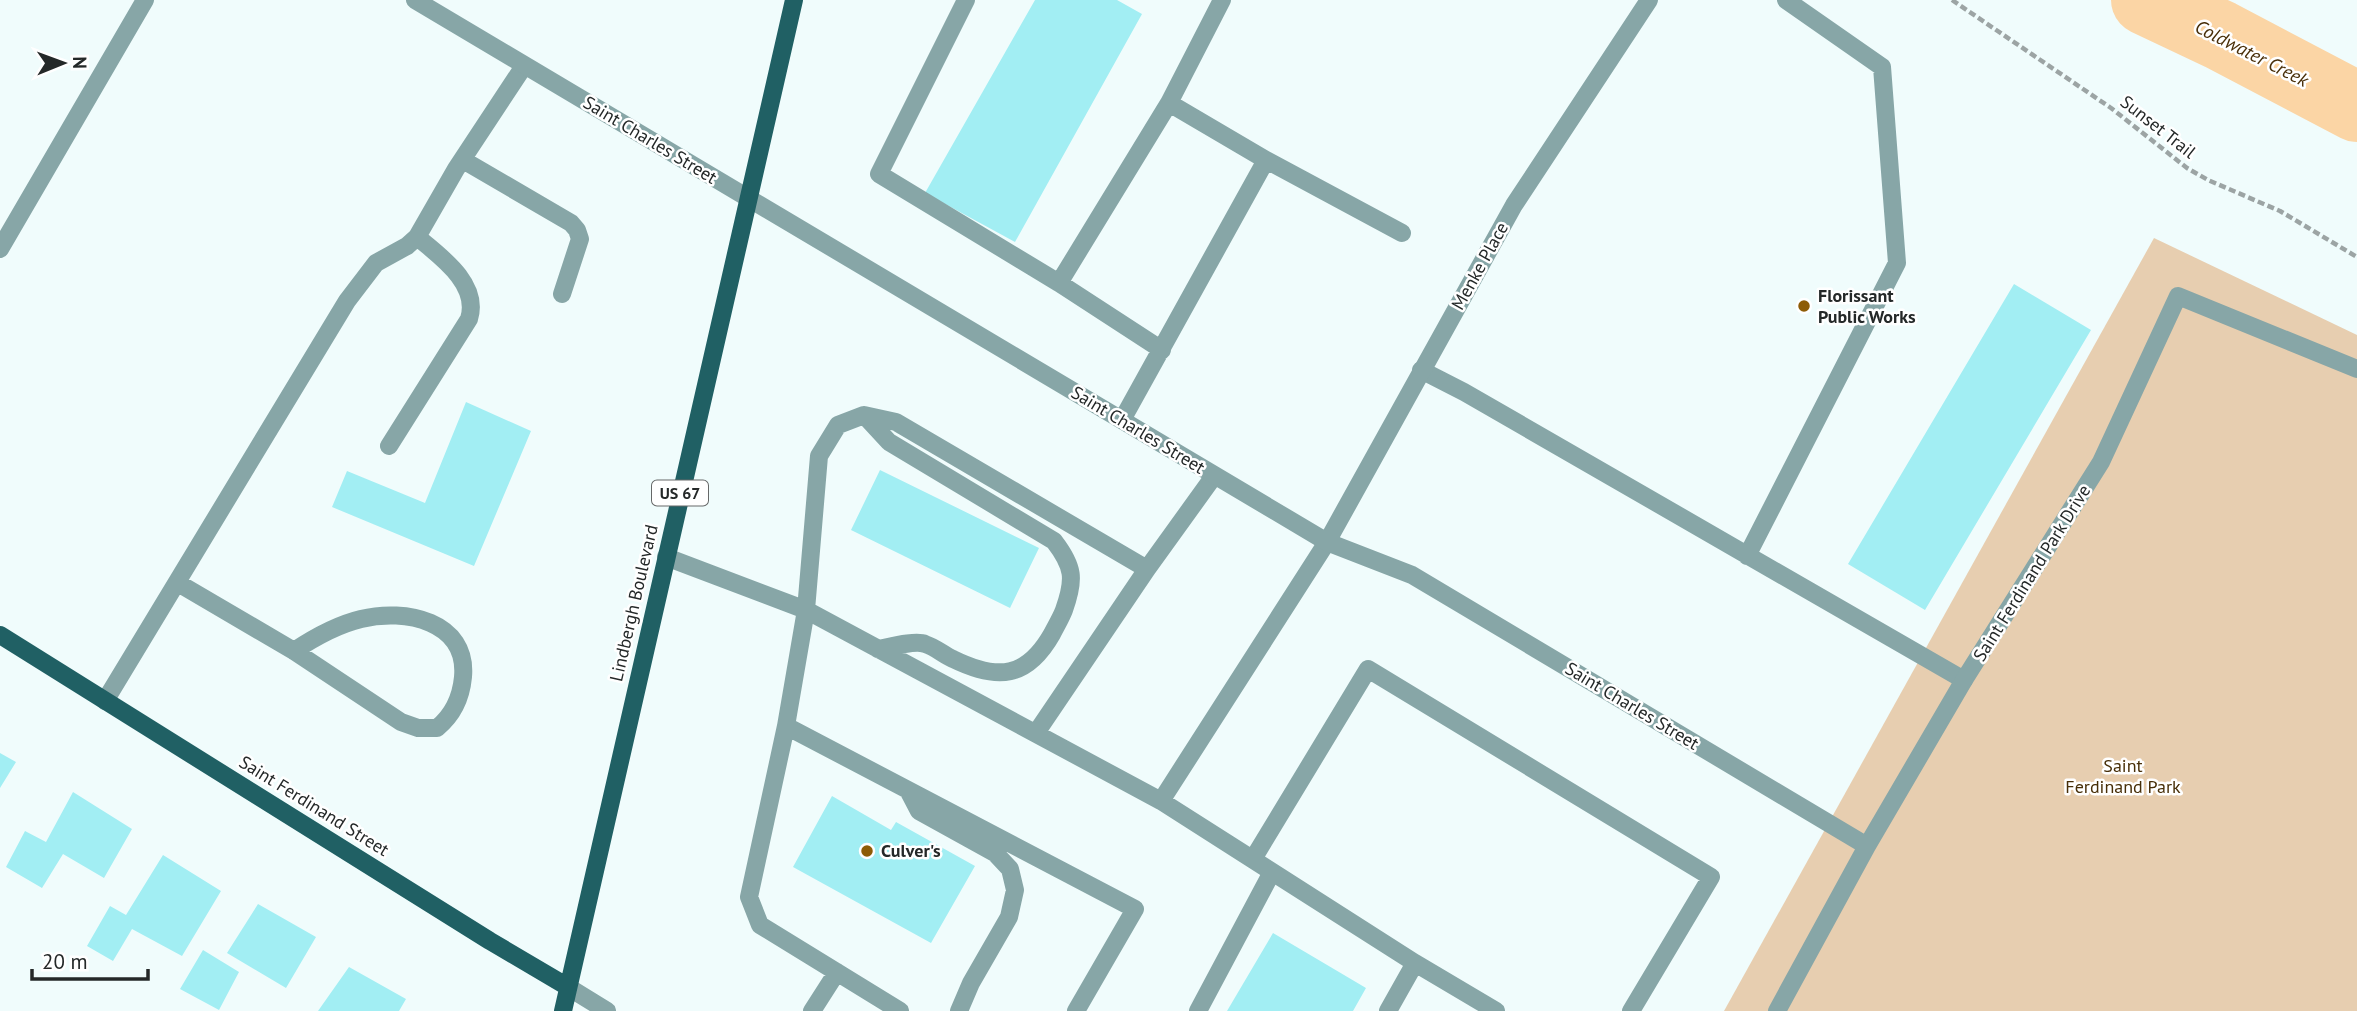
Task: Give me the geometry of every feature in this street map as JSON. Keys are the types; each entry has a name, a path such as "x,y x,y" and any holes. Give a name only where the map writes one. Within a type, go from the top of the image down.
{"main road":[{"name":"Lindbergh Boulevard","path":"562,1011 794,0"},
{"name":"Saint Ferdinand Street","path":"0,635 568,987"}],"street":[{"path":"0,249 145,0"},
{"name":"Saint Charles Street","path":"415,0 1326,542 1412,575 1867,846"},
{"path":"966,0 879,174 1059,283 1162,351"},
{"path":"1059,283 1169,103 1222,0"},
{"name":"Menke Place","path":"1161,801 1326,542 1514,205 1649,0"},
{"path":"1747,556 1897,262 1882,67 1786,0"},
{"path":"105,701 347,301 376,263 407,246 417,237 524,66"},
{"path":"1169,103 1266,160 1402,233"},
{"path":"463,160 571,223 577,230 580,239 562,294"},
{"path":"1122,420 1266,160"},
{"path":"389,446 469,318 473,307 471,298 457,274 417,237"},
{"name":"Saint Ferdinand Park Drive","path":"1777,1011 1867,846 1964,680 2101,462 2178,296 2357,369"},
{"path":"1421,370 1464,392 1964,680"},
{"path":"900,1011 760,925 749,897 786,726 806,610 819,456 838,425 864,415 896,422 1147,569"},
{"path":"864,415 889,442 1054,541 1066,557 1072,573 1071,589 1062,615 1042,652 1028,665 1007,672 982,671 923,643 878,649"},
{"path":"1036,733 1147,569 1214,476"},
{"path":"666,557 806,610 1161,801 1415,963 1496,1011"},
{"path":"178,583 294,651 401,722 418,728 438,728 448,719 459,699 464,661 456,640 439,626 421,619 392,616 364,618 339,625 294,651"},
{"path":"1253,859 1368,668 1711,877 1631,1011"},
{"path":"786,726 1135,909 1076,1011"},
{"path":"908,790 919,811 995,853 1010,869 1015,890 1009,917 971,982 959,1011"},
{"path":"1198,1011 1272,872"},
{"path":"1388,1011 1415,963"},
{"path":"811,1011 837,972"},
{"name":"Saint Ferdinand Street","path":"568,987 607,1011"}],"path":[{"name":"Sunset Trail","path":"1952,0 2111,107 2187,168 2280,211 2357,257"}],"green space":[{"name":"Saint Ferdinand Park","path":"2154,238 2357,335 2357,1011 1724,1011"}],"building":[{"path":"1035,0 1117,0 1142,14 1015,242 925,193"},
{"path":"2014,284 2091,330 1925,610 1848,564"},
{"path":"466,402 531,431 474,566 332,507 347,471 425,503"},
{"path":"880,470 1039,548 1010,608 851,530"},
{"path":"0,753 16,762 0,788"},
{"path":"73,792 132,829 104,878 63,854 42,888 6,867 25,831 46,842"},
{"path":"832,796 891,830 896,822 975,866 931,943 793,867"},
{"path":"163,855 221,891 182,956 132,929 113,961 87,946 110,906 126,915"},
{"path":"258,904 316,937 286,988 227,953"},
{"path":"1273,933 1366,988 1353,1011 1227,1011"},
{"path":"203,950 239,972 219,1010 180,989"},
{"path":"349,967 406,999 399,1011 318,1011"}],"waterway":[{"name":"Coldwater Creek","path":"2146,0 2220,35 2357,107"}],"place":[{"name":"Florissant Public Works","path":"1804,306"},
{"name":"Culver's","path":"867,851"}]}
